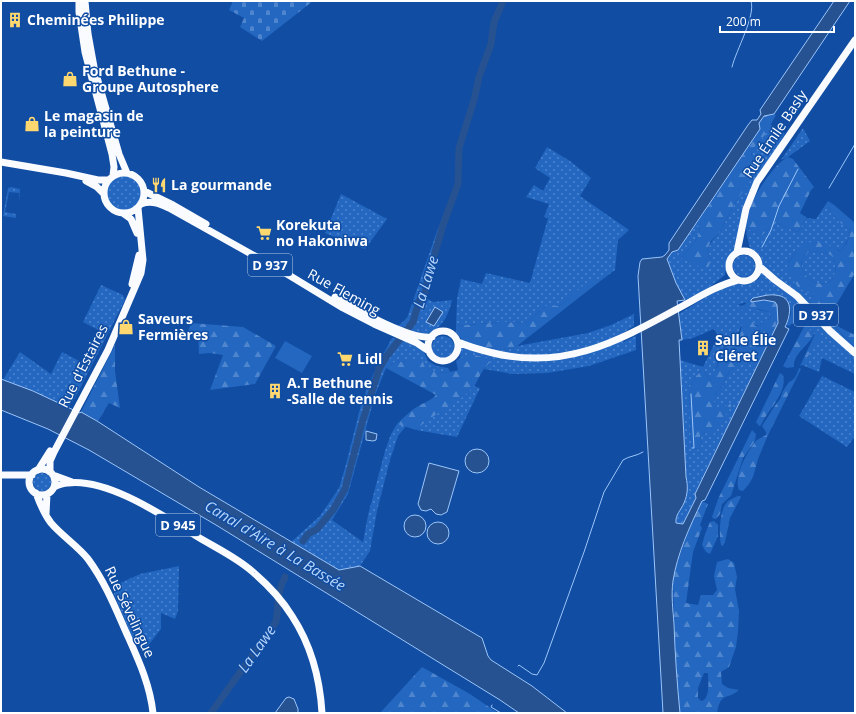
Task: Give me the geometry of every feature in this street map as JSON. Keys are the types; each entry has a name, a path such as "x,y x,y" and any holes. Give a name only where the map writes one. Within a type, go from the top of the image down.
{"main road":[{"path":"79,1 79,12 85,52 112,154 114,167 111,178 105,185 103,193"},
{"path":"86,1 88,34 93,63 119,154 127,173"},
{"name":"Rue Émile Basly","path":"737,252 749,199 784,150 817,99 824,85 855,40"},
{"path":"1,162 98,180 127,173 139,180 144,191 140,206 132,212 124,214 117,213 110,208 103,193 91,183 1,166"},
{"name":"Rue Fleming","path":"144,191 173,204 218,232 398,332"},
{"name":"Rue Fleming","path":"140,206 150,202 155,202 169,208 287,274 343,308 374,324 408,335 424,338 432,337"},
{"name":"Rue d'Estaires","path":"74,410 108,350 141,273 143,260 140,206"},
{"path":"30,485 32,475 38,470 58,440 74,410 106,347 128,296 139,258 139,240 136,227 132,219 124,214"},
{"path":"742,228 748,251"},
{"path":"458,342 486,351 514,357 548,358 590,350 622,338 717,287 738,280 748,280 755,276 759,266 758,258 748,251 737,252 731,258 726,277 717,287"},
{"name":"D 937","path":"759,266 797,296 830,331 855,353"},
{"path":"729,270 738,280"},
{"name":"D 937","path":"755,276 775,280"},
{"path":"456,354 458,350 458,342 454,336 446,331 437,332 428,344 429,351 435,359 441,361 449,360 456,354 466,351 486,351"},
{"name":"Rue Fleming","path":"408,335 429,351"},
{"path":"46,516 47,494 54,487 55,481 51,473 50,461 58,440"},
{"path":"38,470 44,469 51,473"},
{"name":"D 945","path":"51,473 74,483"},
{"path":"5,475 32,475"},
{"path":"5,475 30,485 36,493 47,494"},
{"name":"D 945","path":"54,487 74,483 95,486 118,492 145,506 253,572 283,603 292,615 305,639 313,660 321,696 322,713"},
{"name":"Rue Sévelingue","path":"36,493 46,516 54,526 87,558 98,572 108,591 147,682 153,713"}],"green space":[{"path":"233,1 313,1 262,41 240,27 244,18 229,10"},
{"path":"776,115 765,135 751,152 753,161 761,166 736,201 720,232 711,241 707,250 711,260 708,268 705,270 681,258 697,239 700,229 697,223 760,129 759,123 764,116"},
{"path":"770,124 781,132 785,133 758,177 735,249 727,261 725,275 707,289 685,300 676,283 668,257 672,252 678,250 697,223 700,229 697,239 681,258 711,260 707,250 712,241 720,232 736,201 760,166 753,161 751,152"},
{"path":"803,128 810,141 788,157 781,160"},
{"path":"547,147 570,161 591,178 580,196 629,230 618,240 615,270 599,282 592,279 559,306 546,306 526,323 501,322 456,326 457,299 461,279 482,284 486,273 530,283 548,218 544,217 549,204 526,197 534,185 543,191 550,178 535,168"},
{"path":"788,157 793,159 814,187 811,190 800,213 807,218 798,232 776,223 760,237 746,227 753,200 766,178 777,165"},
{"path":"127,176 136,181 140,186 140,200 136,205 131,209 121,210 117,209 108,200 107,190 108,186 117,177"},
{"path":"11,187 20,189 19,202 19,193 9,192 5,212 16,214 16,218 3,216 8,188"},
{"path":"341,194 387,219 365,249 325,233"},
{"path":"828,201 833,204 829,207 832,214 850,230 849,238 840,252 838,250 814,243 795,252 788,263 793,279 799,287 808,292 814,293 810,303 855,347 855,374 822,358 819,372 802,365 817,335 797,318 793,308 790,308 786,301 780,297 774,295 760,297 738,305 770,312 771,317 768,320 764,320 760,325 741,326 735,337 724,347 710,381 704,371 701,371 696,376 689,389 691,444 693,450 698,450 702,444 700,435 707,433 729,404 719,411 714,402 714,396 723,385 727,375 736,364 744,360 760,359 695,493 696,498 683,524 676,524 676,518 683,506 687,490 680,360 703,367 718,336 714,329 693,338 682,340 679,314 707,296 729,285 750,283 759,279 762,269 762,261 759,254 750,248 746,227 760,237 776,223 798,232 807,218 816,219"},
{"path":"833,204 855,223 855,273 827,320 810,302 814,293 805,292 795,283 789,271 788,263 799,247 809,242 826,244 840,252 846,244 849,239 850,230 834,217 830,211 830,205","holes":["814,251 828,254 834,259 835,274 829,282 818,283 813,281 808,278 803,270 802,259 807,253"]},
{"path":"446,208 451,211 446,223 426,298 433,302 452,300 443,322 435,330 424,335 398,326 407,318"},
{"path":"814,251 828,254 834,259 835,274 829,282 818,283 813,281 808,278 803,270 802,259 807,253"},
{"path":"744,255 752,258 755,266 752,274 744,277 736,274 733,266 736,258"},
{"path":"592,278 599,282 517,346 507,350 489,348 463,341 456,332 456,326 501,322 526,323 546,306 559,306"},
{"path":"101,285 123,295 125,300 75,398 68,407 33,391 3,380 20,352 51,374 62,352 87,365 104,333 83,322"},
{"path":"751,300 752,302 764,300 775,302 778,308 777,323 760,359 744,360 736,364 727,375 723,385 714,396 714,402 719,410 729,404 731,404 731,407 713,435 707,433 701,434 702,444 698,450 693,450 691,444 689,389 696,376 701,371 704,371 710,381 717,367 723,349 740,333 744,318 751,320 755,326 760,325 764,320 768,320 771,317 770,312 751,307 739,311 738,307"},
{"path":"790,308 793,308 797,318 790,326 786,325 791,314"},
{"path":"634,314 634,326 621,334 623,342 636,336 636,350 589,366 547,373 513,374 484,369 490,363 460,358 461,339 463,341 489,348 507,350 517,346 588,333 611,325"},
{"path":"191,323 243,327 276,346 255,384 210,390 223,355 210,353 199,354 198,332 188,331"},
{"path":"831,323 855,335 855,347"},
{"path":"805,325 814,334 796,358 794,367 787,368 783,366"},
{"path":"815,334 820,337 800,366"},
{"path":"443,336 451,339 454,347 451,355 443,358 435,355 432,347 435,339"},
{"path":"392,338 402,340 423,350 428,361 437,366 448,368 450,372 437,373 406,361 395,362 386,368 375,395 348,494 332,520 363,542 368,515 391,434 397,424 406,426 398,436 390,460 377,511 370,551 360,566 339,570 291,542 320,516 339,488 361,405 379,362"},
{"path":"285,341 312,356 302,373 275,358"},
{"path":"115,345 115,371 120,408 109,403 98,421 81,412"},
{"path":"474,355 491,359 469,392 430,418 416,430 397,424 414,409 436,395 386,368 395,362 422,359 425,368 438,372 449,372 458,370 456,361 460,358"},
{"path":"799,368 801,369 768,435 758,459 753,477 743,491 739,490 738,478 742,464 753,444 766,435 766,432 762,426 780,399 789,382 796,376"},
{"path":"780,373 783,375 783,388 759,426 756,422"},
{"path":"822,376 855,392 855,436 847,447 799,416"},
{"path":"474,386 480,388 457,437 416,430 426,420 459,399"},
{"path":"752,430 756,434 755,441 743,458 731,496 722,504 720,514 716,519 714,519 712,517 718,499"},
{"path":"38,473 46,473 51,478 49,489 46,491 38,491 33,486 33,478"},
{"path":"738,496 741,497 730,518 723,546 721,545 720,535 722,511 727,502"},
{"path":"702,501 708,504 700,525 702,528 693,552 686,603 698,605 701,595 713,595 717,590 714,576 717,562 728,559 734,563 737,577 735,589 739,611 736,647 729,667 721,672 722,684 728,688 739,690 722,699 717,713 680,713 676,672 673,582 676,566 691,524","holes":["704,673 708,673 707,694 704,700 701,701 698,698 698,688"]},
{"path":"714,521 718,525 718,536 710,554 706,552 702,545 710,522"},
{"path":"179,566 178,611 175,619 161,613 161,629 147,647 135,644 114,594 118,584 140,574"},
{"path":"422,667 470,694 498,713 380,713"}],"water":[{"path":"834,1 850,1 774,114 764,116 759,123 760,129 678,250 672,252 667,259 676,283 685,300 677,301 682,340 679,340 687,490 683,506 676,517 676,523 683,524 696,498 695,494 778,323 777,305 775,302 764,300 751,302 751,300 753,298 767,295 781,296 785,299 788,302 789,317 785,327 789,329 705,500 702,501 681,550 673,581 672,597 680,713 663,713 638,276 640,262 642,259 662,257 669,250 669,243 748,125 752,120 757,120 761,114 760,110"},
{"path":"435,307 443,312 434,326 426,322"},
{"name":"Canal d'Aire à La Bassée","path":"1,379 33,391 80,413 81,412 97,421 199,487 339,570 360,566 482,638 488,656 491,660 532,686 567,713 519,713 216,525 89,450 48,429 1,410"},
{"path":"366,431 377,434 376,440 366,440"},
{"path":"477,449 485,453 489,461 485,469 477,473 469,469 465,461 469,453"},
{"path":"429,463 459,471 447,512 441,515 436,514 431,509 426,511 421,510 418,504"},
{"path":"415,515 419,516 425,522 425,530 419,536 415,537 411,536 405,530 404,526 405,522 411,516"},
{"path":"438,522 442,523 448,529 448,537 442,543 438,544 434,543 428,537 427,533 428,529 434,523"},
{"path":"289,697 294,699 298,713 275,713 286,698"}],"waterway":[{"name":"La Lawe","path":"303,541 308,534 317,529 333,510 345,489 362,423 379,369 386,357 413,322 419,301 425,293 443,225 458,184 459,148 474,100 479,77 491,44 494,22 503,1"},
{"path":"732,67 751,15 751,1"},
{"path":"829,188 855,144"},
{"path":"762,247 771,230 779,206 798,169"},
{"path":"691,394 694,448 692,448"},
{"path":"518,666 519,665 532,674 537,675 544,663 604,492 623,460 643,452"},
{"name":"La Lawe","path":"211,713 276,622 279,594 285,577"},
{"path":"492,705 491,707 501,713"}],"place":[{"name":"Cheminées Philippe","path":"15,20"},
{"name":"Ford Bethune - Groupe Autosphere","path":"70,79"},
{"name":"Le magasin de la peinture","path":"32,124"},
{"name":"La gourmande","path":"159,185"},
{"name":"Korekuta no Hakoniwa","path":"264,233"},
{"name":"Saveurs Fermières","path":"126,327"},
{"name":"Salle Élie Cléret","path":"703,348"},
{"name":"Lidl","path":"345,359"},
{"name":"A.T Bethune -Salle de tennis","path":"275,391"}]}
